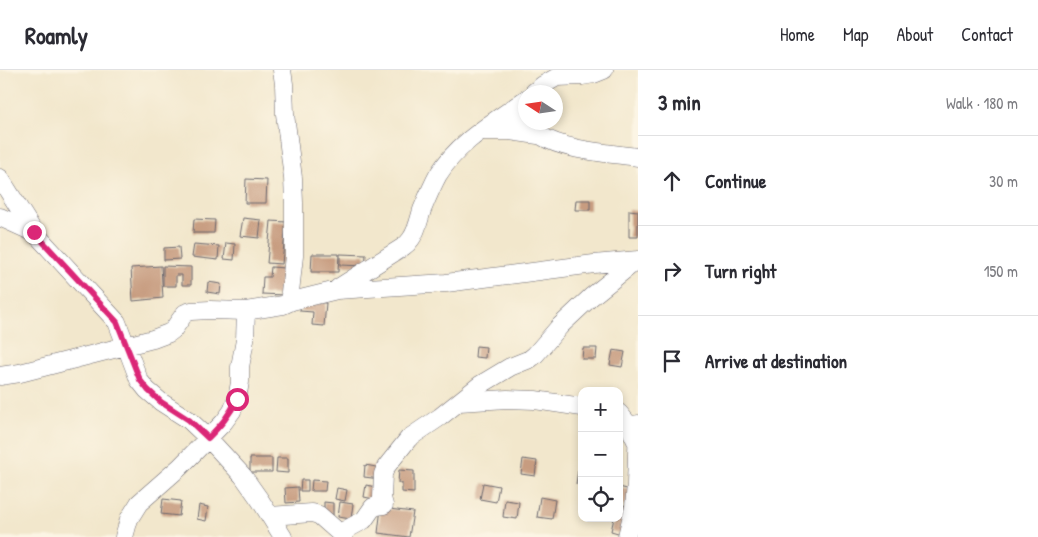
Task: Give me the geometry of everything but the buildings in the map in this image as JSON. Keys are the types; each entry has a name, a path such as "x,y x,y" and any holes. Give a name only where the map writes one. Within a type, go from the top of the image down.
{"street":[{"path":"282,70 293,178 294,256 290,292 292,301"},
{"path":"542,85 557,77 582,76 604,70"},
{"path":"337,290 403,248 411,240 430,190 439,174 460,148 493,121 518,105"},
{"path":"511,110 541,136"},
{"path":"480,131 510,130 541,136 566,146 638,157"},
{"path":"0,178 34,232 117,322 140,380 161,402 189,420 208,438 242,476 284,537"},
{"path":"0,217 34,232"},
{"path":"0,376 20,373 153,339 169,333 186,313 191,311 246,311 283,305 337,290 446,283 637,260"},
{"path":"270,516 312,513 318,515 342,535 364,520 373,506 384,505 382,498 383,474 390,460 409,438 440,417 480,385 510,367 530,359 560,326 591,297 637,260"},
{"path":"591,297 594,264"},
{"path":"124,537 129,519 140,503 180,467 224,422 232,411 237,399 240,382 246,311"},
{"path":"459,402 526,399 578,406"},
{"path":"623,418 638,444"},
{"path":"628,536 634,507 638,424"}],"route":[{"path":"34,232 117,322 140,380 161,402 189,420 208,438 224,422 232,411 237,399"}]}
